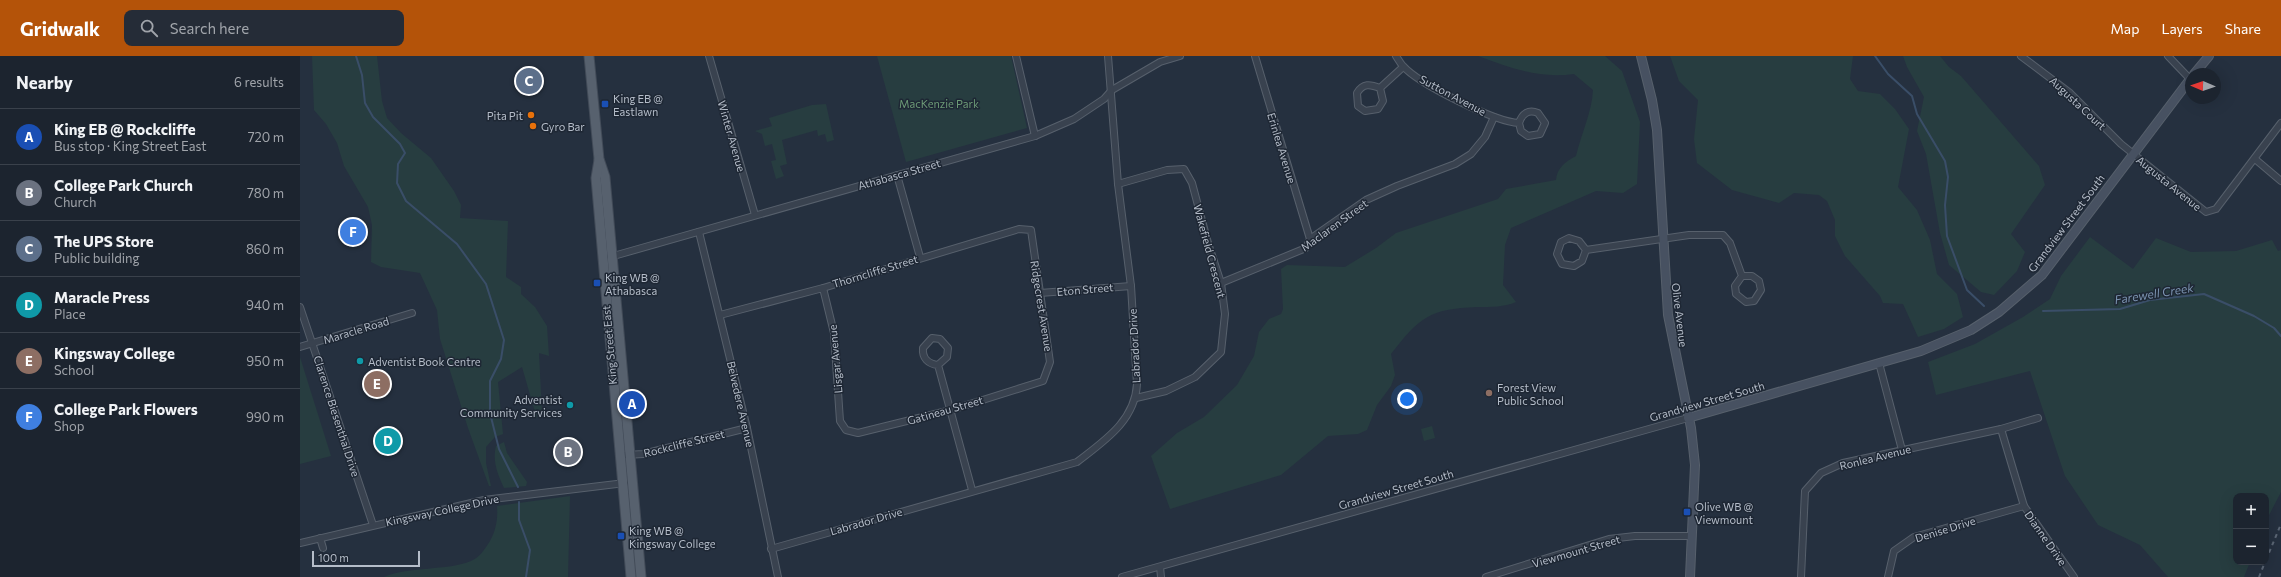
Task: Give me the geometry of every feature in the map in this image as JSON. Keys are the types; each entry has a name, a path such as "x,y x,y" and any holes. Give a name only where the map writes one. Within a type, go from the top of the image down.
{"main road":[{"name":"King Street East","path":"588,56 599,159 605,177 641,577"},
{"name":"King Street East","path":"599,159 596,178 621,455 630,577"}],"street":[{"name":"Winter Avenue","path":"709,56 755,215"},
{"path":"1016,56 1035,136"},
{"name":"Labrador Drive","path":"771,549 972,490 1077,462 1114,431 1131,412 1136,398 1137,384 1131,286 1118,184 1112,90 1108,56"},
{"name":"Athabasca Street","path":"603,259 1035,136 1074,118 1104,99 1112,90 1160,62 1180,56"},
{"name":"Erinlea Avenue","path":"1255,56 1310,239"},
{"name":"Sutton Avenue","path":"1396,56 1403,67 1430,86 1494,117 1519,123"},
{"name":"Olive Avenue","path":"1641,56 1652,100 1657,130 1668,315 1688,418 1695,465 1690,577"},
{"name":"Augusta Court","path":"2021,56 2070,93 2133,153"},
{"path":"2168,56 2185,71"},
{"name":"Grandview Street South","path":"2199,68 2209,56"},
{"path":"1380,88 1403,67"},
{"path":"1371,84 1380,88 1383,101 1378,108 1365,111 1358,106 1357,93 1363,86 1371,84"},
{"name":"Grandview Street South","path":"1122,577 1921,351 1965,333 1999,312 2023,293 2042,275 2185,86"},
{"path":"1530,111 1538,113 1545,123 1543,131 1532,137 1524,134 1519,123 1523,115 1530,111"},
{"name":"Maclaren Street","path":"1221,284 1306,248 1310,239 1366,200 1397,186 1449,167 1471,154 1485,137 1494,117"},
{"path":"2281,122 2255,159 2281,180"},
{"name":"Augusta Avenue","path":"2133,153 2206,212 2216,209 2255,159"},
{"name":"Wakefield Crescent","path":"1118,184 1167,170 1184,169 1192,183 1221,284 1225,314 1222,352 1195,377 1166,391 1136,398"},
{"path":"898,175 920,257"},
{"name":"Thorncliffe Street","path":"720,315 823,288 920,257 1019,229 1031,230"},
{"name":"Ridgecrest Avenue","path":"1031,230 1050,362 1043,381"},
{"name":"Belvedere Avenue","path":"699,232 747,428 778,577"},
{"path":"1586,250 1689,235 1723,235 1730,243 1742,276"},
{"path":"1569,238 1579,241 1586,250 1582,261 1574,266 1562,264 1557,254 1560,245 1569,238"},
{"path":"1742,276 1752,276 1759,281 1762,290 1754,301 1742,301 1736,294 1735,286 1742,276"},
{"name":"Eton Street","path":"1040,293 1131,286"},
{"name":"Lisgar Avenue","path":"823,288 834,333 840,421 846,430"},
{"name":"Clarence Biesenthal Drive","path":"300,307 373,524"},
{"name":"Maracle Road","path":"300,347 412,313"},
{"path":"932,338 940,339 948,348 947,357 938,364 929,363 922,352 925,344 932,338"},
{"path":"1879,363 1902,450"},
{"path":"938,364 972,490"},
{"name":"Gatineau Street","path":"846,430 858,433 951,410 1043,381"},
{"name":"Ronlea Avenue","path":"1801,577 1804,491 1821,473 1843,463 2001,429 2038,418"},
{"name":"Rockcliffe Street","path":"621,455 644,454 747,428"},
{"name":"Dianne Drive","path":"2001,429 2024,506 2074,577"},
{"name":"Kingsway College Drive","path":"300,543 373,524 484,500 633,482"},
{"name":"Denise Drive","path":"1888,577 1894,551 1914,537 2024,506"},
{"name":"Viewmount Street","path":"1486,577 1608,539 1635,536 1692,536"},
{"path":"320,538 323,548"},
{"path":"1160,567 1161,577"}],"green space":[{"path":"312,56 377,56 382,101 387,118 401,133 431,158 454,191 461,205 460,218 508,221 506,277 521,287 521,294 535,307 547,326 549,356 539,353 542,413 537,413 537,419 522,367 498,382 503,434 495,437 486,447 486,463 491,486 489,486 468,428 440,339 437,310 420,273 381,267 371,262 372,225 368,207 344,166 337,143 326,124 314,110"},
{"name":"MacKenzie Park","path":"877,56 1011,56 1027,128 906,162"},
{"path":"1478,56 1605,56 1622,71 1640,122 1637,184 1623,193 1596,191 1511,228 1505,245 1503,285 1516,302 1507,305 1447,310 1427,317 1418,323 1391,354 1395,375 1391,386 1377,405 1367,430 1358,434 1328,436 1281,475 1170,509 1151,456 1177,433 1204,417 1237,385 1254,356 1259,332 1269,319 1281,314 1283,309 1281,269 1287,265 1345,267 1376,248 1396,233 1498,199 1506,189 1556,180 1558,172 1562,166 1576,156 1591,106 1593,90 1574,74 1537,74"},
{"path":"1670,56 1853,56 1850,79 1858,91 1880,94 1895,109 1909,129 1898,187 1917,210 1930,240 1937,274 1957,294 1963,317 1944,329 1918,337 1903,304 1883,303 1880,296 1845,256 1835,236 1835,220 1827,201 1819,195 1794,193 1779,203 1732,190 1697,163 1694,139 1698,100 1679,81"},
{"path":"1903,56 1940,56 1949,67 1961,76 2039,166 2045,185 2011,234 2025,252 2017,271 1994,295 1981,292 1949,265 1940,233 1926,154 1917,131 1924,97 1907,67"},
{"path":"826,104 834,140 827,142 825,134 818,136 817,130 782,140 787,164 780,166 784,176 776,179 771,161 776,160 772,144 765,146 762,134 755,131 772,126 769,118 812,105"},
{"path":"2090,237 2133,269 2156,238 2191,252 2236,251 2272,240 2278,251 2281,250 2281,492 2269,515 2269,493 2233,493 2233,565 2249,565 2244,577 2168,577 2140,545 2098,525 2065,476 2030,371 1936,395 1928,362 1975,344 2023,317 2050,299 2061,276"},
{"path":"300,357 331,456 300,464"},
{"path":"1432,426 1435,438 1424,441 1421,429"},
{"path":"504,442 507,453 527,482 526,486 504,488 495,462 495,452 496,446"},
{"path":"570,496 568,577 384,577 405,571 451,566 471,561 482,553 494,533 497,506"}],"waterway":[{"path":"356,56 362,75 365,103 373,117 400,144 405,153 398,164 397,183 406,201 457,244 486,284 504,340 501,359 490,381 490,413 499,449 518,487"},
{"name":"Farewell Creek","path":"1875,56 1888,74 1912,96 1917,114 1945,161 1948,177 1945,205 1947,236 1967,290 1984,306"},
{"name":"Farewell Creek","path":"2043,311 2120,309 2150,300 2204,294 2254,316 2274,328 2281,336"},
{"path":"519,502 519,520 530,550 526,577"}],"railway":[{"path":"2269,553 2281,524"},
{"path":"2259,577 2264,565"}],"place":[{"name":"The UPS Store","path":"529,81"},
{"name":"King EB @ Eastlawn","path":"605,104"},
{"name":"Pita Pit","path":"531,115"},
{"name":"Gyro Bar","path":"533,126"},
{"name":"College Park Flowers","path":"353,232"},
{"name":"King WB @ Athabasca","path":"597,283"},
{"name":"Adventist Book Centre","path":"360,361"},
{"name":"Kingsway College","path":"377,384"},
{"name":"Forest View Public School","path":"1489,393"},
{"name":"King EB @ Rockcliffe","path":"632,404"},
{"name":"Adventist Community Services","path":"570,405"},
{"name":"Maracle Press","path":"388,441"},
{"name":"College Park Church","path":"568,452"},
{"name":"Olive WB @ Viewmount","path":"1687,512"},
{"name":"King WB @ Kingsway College","path":"621,536"}]}
